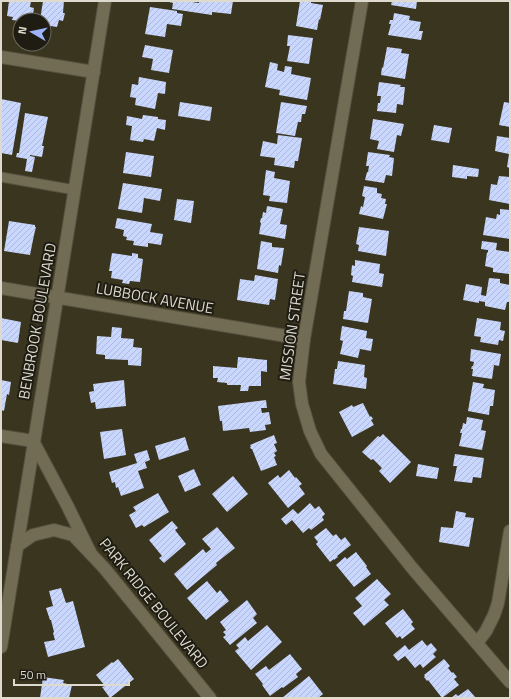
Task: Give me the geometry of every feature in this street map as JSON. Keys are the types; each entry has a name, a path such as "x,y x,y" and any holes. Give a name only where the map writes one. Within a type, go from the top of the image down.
{"street":[{"name":"BENBROOK BOULEVARD","path":"1,647 105,1"},
{"name":"MISSION STREET","path":"362,1 304,339 299,382 302,404 310,431 321,454 413,569 510,682"},
{"path":"1,56 94,72"},
{"name":"LUBBOCK AVENUE","path":"1,288 304,339"},
{"path":"1,436 33,441"},
{"name":"PARK RIDGE BOULEVARD","path":"33,441 91,554 105,569 210,698"},
{"path":"17,546 33,535 54,530 73,535 91,554"},
{"path":"477,644 489,626 498,603 510,531"}],"lane":[{"path":"1,177 75,190"}],"building":[{"path":"9,1 31,1 30,7 34,8 33,12 12,12 12,17 7,16"},
{"path":"43,1 64,1 63,13 65,13 63,21 59,20 57,27 52,26 52,12 41,12"},
{"path":"169,1 192,1 199,3 199,1 233,1 231,14 212,12 212,15 172,9 173,3"},
{"path":"300,1 311,1 311,3 323,5 317,30 296,26"},
{"path":"392,1 417,1 416,9 391,5"},
{"path":"150,7 177,11 177,13 183,14 181,26 167,24 165,37 145,34"},
{"path":"394,13 410,16 409,20 421,22 419,31 423,31 421,40 388,35 391,24 389,24 390,20 393,20"},
{"path":"288,35 313,38 309,64 287,61 290,46 287,46"},
{"path":"145,45 173,50 169,73 151,70 153,59 142,57"},
{"path":"387,47 402,49 401,53 409,54 405,79 381,75"},
{"path":"270,62 278,64 277,70 284,72 285,66 292,67 291,74 311,78 307,100 279,95 280,90 265,87"},
{"path":"139,77 166,82 165,94 158,93 155,109 135,105 136,98 130,97 132,84 138,85"},
{"path":"379,82 401,85 400,87 405,87 403,105 397,104 396,113 377,111 381,96 377,96"},
{"path":"1,99 21,103 12,155 1,153"},
{"path":"180,102 212,107 210,121 178,116"},
{"path":"281,102 307,106 305,114 302,114 301,122 298,122 295,136 276,133"},
{"path":"504,102 510,103 510,127 499,125"},
{"path":"25,113 48,117 42,146 44,146 42,157 30,155 35,157 32,172 25,171 27,159 16,157 17,153 19,153"},
{"path":"143,115 158,117 158,119 166,120 165,130 157,128 154,141 144,139 143,142 130,140 132,126 126,125 127,116 142,119"},
{"path":"373,119 404,124 401,136 397,135 394,152 377,149 379,141 370,139"},
{"path":"434,125 452,128 449,143 431,140"},
{"path":"278,135 302,138 298,161 295,161 294,168 274,165 275,158 260,156 263,141 277,144"},
{"path":"497,136 510,138 510,168 507,167 509,154 495,151"},
{"path":"126,152 154,156 151,177 123,173"},
{"path":"368,152 390,155 389,157 394,158 392,176 386,175 384,183 365,180 369,166 366,166"},
{"path":"453,165 479,169 478,177 467,176 467,179 452,177"},
{"path":"266,170 275,172 274,178 290,181 287,203 269,201 270,196 263,195"},
{"path":"499,176 510,177 510,204 489,200 491,184 497,185"},
{"path":"123,183 162,189 160,201 144,198 142,213 118,209"},
{"path":"364,186 377,188 377,193 382,194 381,198 386,199 385,204 387,204 383,219 359,214 361,206 363,207 365,197 362,196"},
{"path":"177,199 194,201 191,223 174,220"},
{"path":"267,206 283,209 280,224 287,225 285,239 259,234 261,218 263,212 266,213"},
{"path":"500,209 510,210 510,239 483,235 486,217 496,219 497,214 500,215"},
{"path":"117,218 152,224 150,232 163,234 161,245 148,243 148,247 133,245 134,241 126,240 127,237 123,236 124,230 115,228"},
{"path":"9,221 35,225 36,227 30,255 4,251"},
{"path":"359,227 389,231 386,256 358,251 359,245 356,244"},
{"path":"261,241 272,243 272,247 284,248 281,266 279,265 278,273 257,269"},
{"path":"482,241 497,243 496,250 510,252 509,274 493,272 493,268 485,266 488,250 481,249"},
{"path":"112,253 132,256 132,253 138,254 138,258 143,259 140,282 130,281 129,284 122,283 123,280 111,278 112,271 109,271"},
{"path":"355,260 380,264 379,273 384,274 382,287 352,282 352,265 355,266"},
{"path":"255,275 278,279 275,300 270,299 269,305 237,300 240,279 254,281"},
{"path":"489,278 500,279 500,283 510,285 509,302 507,302 505,310 485,306 485,302 479,301 479,303 463,300 466,284 482,287 481,295 486,296"},
{"path":"349,291 363,293 363,297 372,299 368,323 343,319 344,311 346,311"},
{"path":"1,318 21,322 18,343 1,340"},
{"path":"477,318 501,322 500,330 505,331 503,341 499,340 498,345 480,342 481,337 474,336"},
{"path":"342,326 367,331 366,338 373,339 371,351 360,349 358,358 340,354 343,341 340,340"},
{"path":"112,327 122,328 121,338 134,339 133,347 142,348 141,366 128,365 128,360 105,359 105,355 96,354 97,336 111,337"},
{"path":"471,349 501,354 499,366 494,365 492,379 472,376 473,369 471,369 474,362 470,361"},
{"path":"238,357 267,360 267,372 261,371 261,386 249,386 248,391 240,391 241,385 227,385 227,383 217,382 218,378 213,378 213,366 237,368"},
{"path":"338,361 365,365 364,377 367,378 366,389 333,384 335,369 337,369"},
{"path":"1,380 11,382 4,411 1,410"},
{"path":"124,380 126,406 96,409 95,402 91,403 89,392 94,391 93,384"},
{"path":"473,382 484,384 483,388 495,390 493,406 490,406 489,415 468,411"},
{"path":"266,400 267,408 261,408 262,413 269,412 271,424 265,425 266,430 250,432 249,428 223,431 218,406"},
{"path":"363,403 370,417 371,416 373,419 371,420 374,425 352,437 339,412 352,405 353,407"},
{"path":"467,417 483,420 481,430 486,431 482,450 459,446 462,433 460,433 461,429 463,423 466,424"},
{"path":"122,429 126,455 104,459 100,432"},
{"path":"383,434 411,462 390,483 379,471 382,468 373,459 371,460 362,452 378,436 380,437"},
{"path":"274,435 277,443 274,444 277,451 274,453 276,456 274,457 277,465 261,471 250,445"},
{"path":"185,437 189,450 159,460 155,446"},
{"path":"147,450 150,460 145,462 147,468 138,471 144,488 121,496 118,487 116,488 115,482 112,483 109,472 137,463 134,454"},
{"path":"455,454 484,458 481,478 473,477 472,483 454,481 457,466 453,466"},
{"path":"418,464 439,468 437,479 416,476"},
{"path":"194,469 201,485 185,492 178,476"},
{"path":"289,470 302,484 299,486 305,494 288,508 268,483 278,475 280,478"},
{"path":"233,476 248,494 227,512 212,494"},
{"path":"158,493 169,512 144,527 142,525 136,528 129,515 136,511 133,507"},
{"path":"310,503 315,509 319,506 325,514 322,517 324,520 311,530 309,528 303,533 292,520 286,525 281,519 293,509 298,514"},
{"path":"456,511 466,513 465,517 474,518 469,547 439,542 441,527 453,528"},
{"path":"172,521 178,528 175,530 186,544 164,563 159,558 162,556 149,540"},
{"path":"217,527 235,548 216,563 217,565 187,590 174,574 203,549 206,553 211,549 202,539"},
{"path":"326,528 333,536 336,534 341,540 345,537 351,545 330,562 316,544 318,542 314,537"},
{"path":"356,552 367,566 366,567 371,574 354,587 336,565 345,557 347,559"},
{"path":"377,579 391,594 384,600 389,605 364,626 353,613 362,606 355,598"},
{"path":"207,581 217,593 220,590 229,601 206,620 187,598"},
{"path":"61,588 66,603 73,601 85,647 48,657 44,642 55,640 51,620 46,608 53,606 49,591"},
{"path":"247,600 257,614 253,618 257,623 230,645 223,637 226,635 223,632 226,630 220,622"},
{"path":"403,609 413,622 411,624 415,629 402,639 400,636 397,638 385,623"},
{"path":"267,625 282,642 251,670 235,651 239,648 236,645 245,637 248,641"},
{"path":"422,640 427,646 431,643 437,650 433,654 436,657 423,668 420,664 415,668 405,656 398,661 393,655 405,645 409,650"},
{"path":"290,654 302,669 296,674 298,677 270,696 255,674 266,666 269,670"},
{"path":"118,659 134,679 110,698 102,687 105,686 96,675"},
{"path":"444,659 450,666 448,668 457,677 454,679 459,685 442,698 428,680 427,681 424,675"},
{"path":"309,676 323,694 318,698 282,698"},
{"path":"43,677 64,680 63,683 72,685 69,698 40,698"},
{"path":"468,689 476,698 451,698 456,694 458,696"}]}
